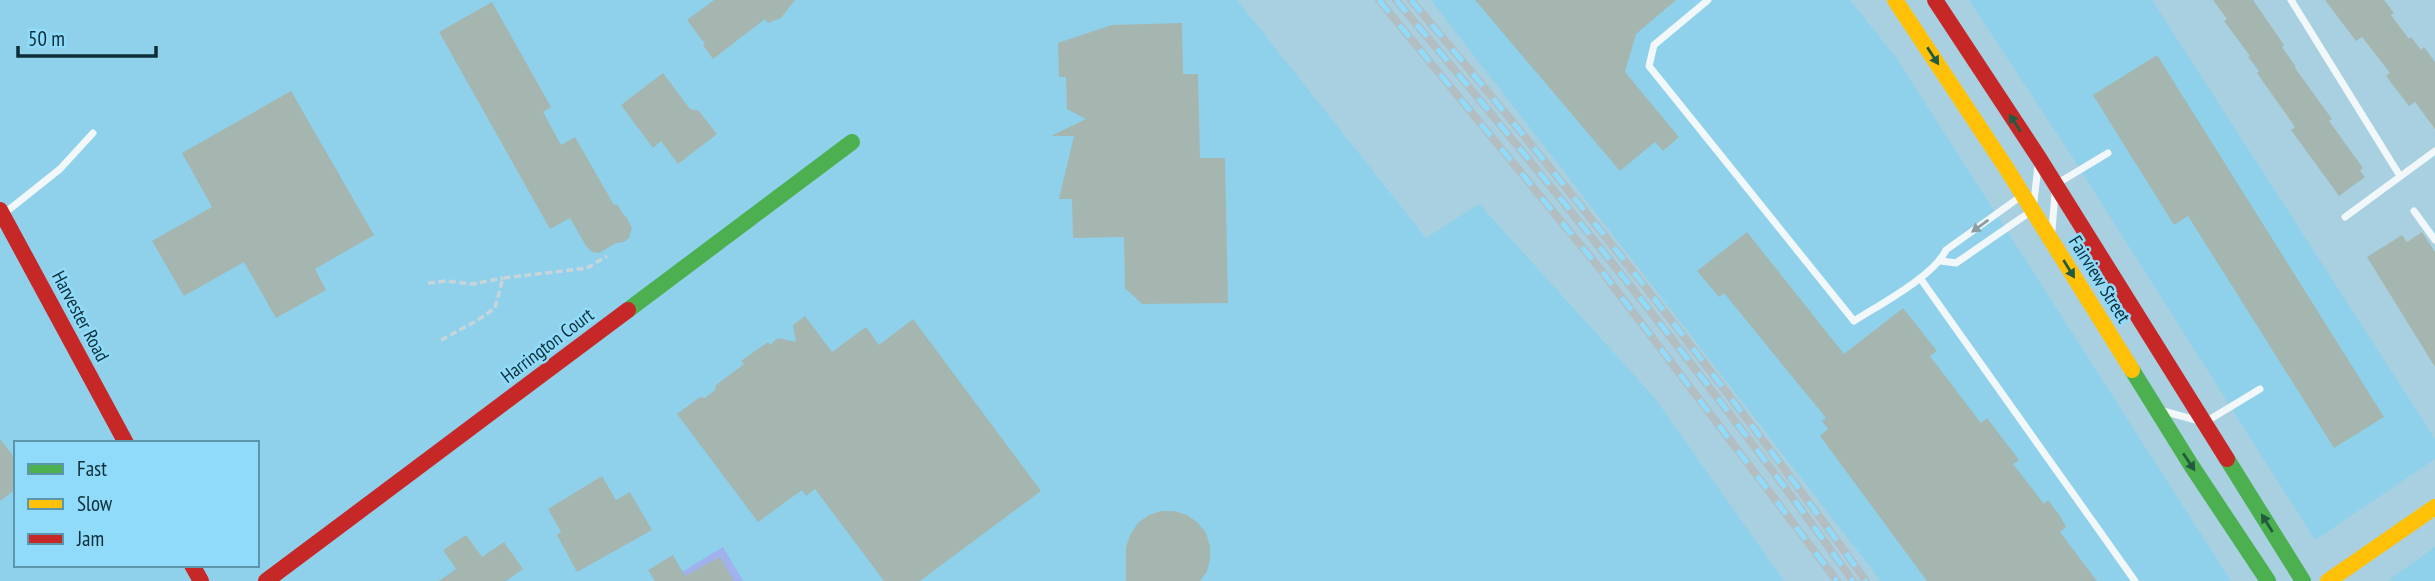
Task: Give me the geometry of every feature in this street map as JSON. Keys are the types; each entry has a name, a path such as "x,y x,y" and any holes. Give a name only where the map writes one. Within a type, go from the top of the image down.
{"main road":[{"name":"Fairview Street","path":"1895,0 2033,210 2185,455 2268,581"},
{"name":"Fairview Street","path":"1936,0 2039,158 2303,581"},
{"name":"Harrington Court","path":"266,581 852,142"},
{"name":"Harvester Road","path":"1,213 125,441"},
{"path":"2328,581 2435,507"}],"lane":[{"path":"1708,0 1654,44 1648,66 1854,321 1920,278 1941,261 1946,250 2023,195"},
{"path":"2291,0 2400,176"},
{"path":"1,213 60,169 93,133"},
{"path":"2345,217 2435,151"},
{"path":"2052,240 2055,185 2108,153"},
{"path":"1941,261 1956,264 2033,210 2039,158"},
{"path":"2414,211 2435,240"},
{"path":"1920,278 2136,581"},
{"path":"2156,409 2204,422 2260,389"}],"path":[{"path":"428,283 446,281 473,284 587,268 607,256"},
{"path":"441,341 495,307 503,278"}],"shaded area":[{"path":"0,0 1237,0 1426,238 1479,204 1654,397 1784,581 0,581"},
{"path":"1431,0 1850,0 1897,59 2231,581 1881,581"},
{"path":"1969,0 2152,0 2435,439 2435,459 2315,540 2073,158"},
{"path":"723,547 743,581 667,581"},
{"path":"2435,547 2435,581 2388,581"}],"building":[{"path":"714,0 795,0 781,18 768,23 765,19 713,59 687,20"},
{"path":"1475,0 1676,0 1636,34 1625,72 1679,137 1663,151 1655,142 1620,171"},
{"path":"2213,0 2253,0 2284,45 2282,47 2295,68 2332,119 2329,121 2363,168 2360,171 2365,177 2339,196 2291,130 2295,127 2257,73 2259,71 2248,57 2250,56 2224,21 2227,19"},
{"path":"2325,0 2384,0 2394,13 2391,15 2409,39 2411,37 2421,50 2424,47 2435,62 2435,129 2415,102 2409,106 2386,76 2390,73 2362,37 2356,41"},
{"path":"492,2 551,107 543,112 561,145 575,137 614,205 617,204 626,216 632,228 629,238 624,242 616,243 599,253 592,252 570,218 550,229 439,32"},
{"path":"1182,23 1183,74 1198,74 1200,158 1225,158 1228,303 1142,304 1125,288 1124,237 1073,238 1072,199 1059,199 1074,136 1051,136 1086,119 1067,109 1066,77 1059,77 1058,43 1112,25"},
{"path":"2157,55 2384,417 2334,448 2188,216 2174,225 2093,95"},
{"path":"663,73 690,109 699,111 717,134 678,164 661,141 653,148 621,105"},
{"path":"291,91 374,235 315,269 326,290 276,318 244,262 184,296 152,241 212,207 182,153"},
{"path":"1747,232 1844,354 1903,308 1937,351 1930,356 1981,423 1987,418 2019,460 2013,464 2044,504 2048,500 2060,516 2066,527 2060,532 2097,581 1927,581 1820,436 1828,429 1822,421 1826,418 1724,293 1719,297 1697,271"},
{"path":"2422,232 2435,252 2435,367 2367,257 2402,235 2407,242"},
{"path":"805,316 832,352 866,327 879,345 913,319 1041,491 920,581 884,581 815,489 806,496 802,490 758,522 677,414 700,397 705,398 715,390 716,385 744,364 741,361 768,342 770,345 778,338 796,342 793,325"},
{"path":"0,439 14,457 14,490 0,501"},
{"path":"602,476 616,500 630,492 652,530 577,572 557,535 561,532 548,509"},
{"path":"1161,511 1187,515 1206,533 1210,559 1207,572 1200,581 1126,581 1126,547 1130,535 1138,523"},
{"path":"466,535 482,557 504,542 523,569 506,581 439,581 456,569 443,550"},
{"path":"673,555 685,576 720,557 734,581 655,581 648,570"}],"railway":[{"path":"1379,0 1601,270 1837,581"},
{"path":"1396,0 1630,286 1744,432 1853,581"},
{"path":"1411,0 1644,286 1757,432 1866,581"}],"traffic: fast":[{"path":"628,310 852,142"},
{"path":"2132,370 2268,581"},
{"path":"2227,459 2303,581"}],"traffic: slow":[{"path":"1895,0 2005,166 2132,370"},
{"path":"2328,581 2435,507"}],"traffic: jam":[{"path":"1935,0 2039,158 2227,459"},
{"path":"0,210 125,441"},
{"path":"266,581 628,310"},
{"path":"193,567 201,581"}]}
